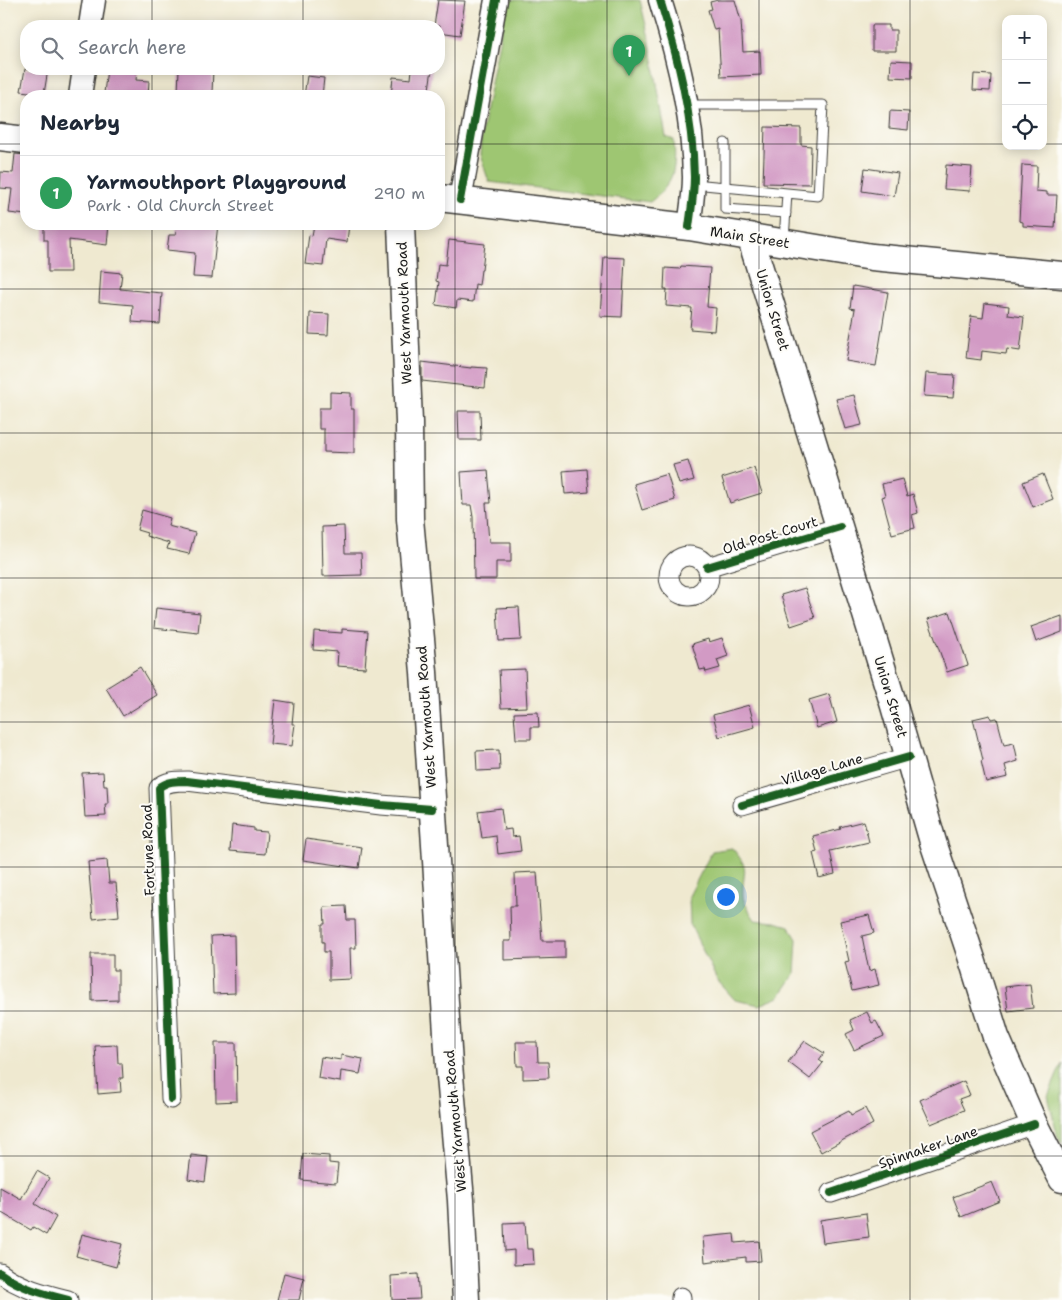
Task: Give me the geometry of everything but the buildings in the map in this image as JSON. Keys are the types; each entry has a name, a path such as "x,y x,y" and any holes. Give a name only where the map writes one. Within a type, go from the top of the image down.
{"main road":[{"path":"0,137 20,139"},
{"name":"Main Street","path":"449,199 471,200 689,227 872,256 1062,275"},
{"name":"West Yarmouth Road","path":"401,230 409,422 410,519 424,672 449,1065 462,1200 466,1300"},
{"name":"Union Street","path":"750,236 840,527 933,842 996,1037 1034,1124 1062,1179"}],"street":[{"path":"91,20 94,0"},
{"path":"449,199 496,0"},
{"path":"660,0 687,105 694,184 689,227"},
{"path":"81,90 83,75"},
{"name":"Old Post Court","path":"707,568 840,527"},
{"name":"Village Lane","path":"742,805 909,757"},
{"name":"Fortune Road","path":"171,1099 159,788 163,784 170,782 187,781 381,805 432,809"},
{"name":"Spinnaker Lane","path":"831,1194 1034,1124"},
{"path":"0,1273 26,1288 68,1300"}],"lane":[{"path":"687,105 823,105 818,196 694,184"},
{"path":"725,143 725,208 786,213"},
{"path":"784,242 787,193"}],"green space":[{"path":"507,0 640,0 650,42 666,137 674,140 675,150 674,167 669,181 665,188 650,202 489,182 480,155 482,130"},
{"path":"732,848 744,866 743,898 755,920 775,922 789,926 797,939 795,974 779,997 760,1005 735,1000 717,980 690,924 689,896 712,851"},
{"path":"1062,1063 1062,1144 1058,1138 1048,1096"}],"cycle path":[{"path":"460,200 496,0"},
{"path":"660,0 673,43 691,132 694,177 689,227"},
{"path":"707,567 840,527"},
{"path":"742,805 909,757"},
{"path":"171,1099 159,788 168,783 187,781 381,805 432,809"},
{"path":"831,1193 1034,1124"},
{"path":"0,1273 24,1287 68,1300"}],"place":[{"name":"Yarmouthport Playground","path":"629,76"}]}
